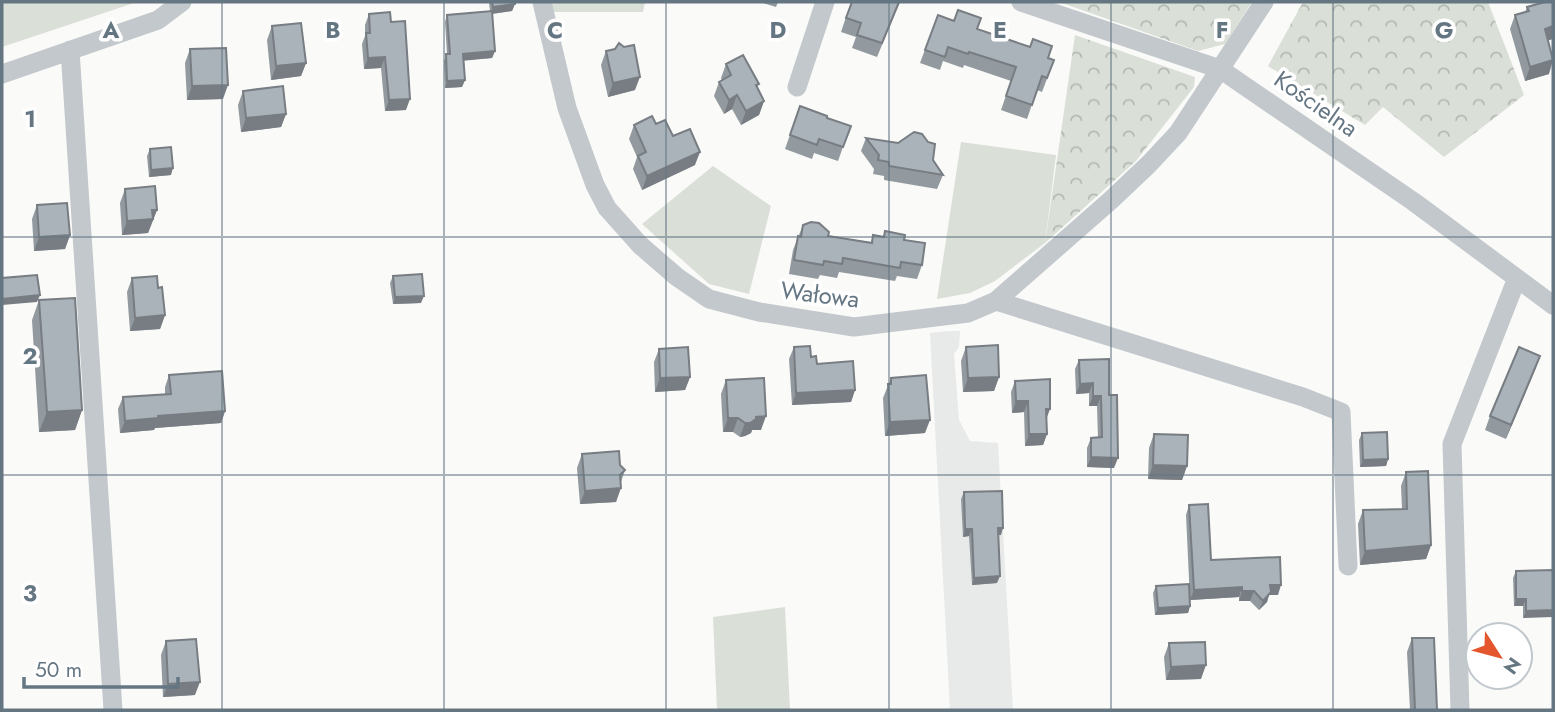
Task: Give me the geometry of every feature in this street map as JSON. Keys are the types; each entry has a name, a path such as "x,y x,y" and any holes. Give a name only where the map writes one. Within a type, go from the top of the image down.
{"street":[{"path":"2,74 158,20 182,2"},
{"name":"Wałowa","path":"542,2 567,108 595,185 607,208 640,245 677,277 709,299 759,312 854,327 968,313 996,301 1149,164 1178,133 1264,2"},
{"path":"797,87 825,2"},
{"name":"Kościelna","path":"1021,2 1220,69 1403,194 1553,305"},
{"path":"70,50 113,710"},
{"path":"1460,710 1452,444 1517,278"},
{"path":"996,301 1303,397 1341,412 1348,566"}],"shaded area":[{"path":"960,331 959,347 954,354 959,420 970,441 998,443 1013,710 950,710 930,333"}],"green space":[{"path":"2,2 137,2 2,47"},
{"path":"551,2 645,2 643,12 553,12"},
{"path":"1059,2 1252,2 1225,44 1198,51"},
{"path":"1303,2 1488,2 1524,95 1444,157 1383,107 1365,125 1268,66"},
{"path":"1075,35 1195,77 1194,87 1136,161 1045,243"},
{"path":"961,142 1056,155 1045,243 995,281 970,293 937,299"},
{"path":"713,166 771,206 749,294 709,284 642,224"},
{"path":"785,607 790,710 717,710 713,617"}],"building":[{"path":"492,2 515,2 515,4 493,7"},
{"path":"852,2 899,2 882,43 857,35 861,23 846,18"},
{"path":"1553,2 1553,26 1545,29 1553,60 1530,67 1515,15 1529,11 1527,7"},
{"path":"958,10 981,18 977,29 1030,47 1033,39 1052,46 1048,58 1054,60 1047,78 1042,76 1032,105 1006,96 1016,67 948,47 945,57 925,50 938,15 954,21"},
{"path":"492,11 495,51 463,54 465,80 447,81 446,54 450,54 447,15"},
{"path":"390,12 391,22 405,21 410,99 389,100 385,57 368,58 366,33 370,33 369,14"},
{"path":"301,23 306,63 276,66 272,26"},
{"path":"619,43 624,47 634,45 640,77 613,83 606,51 615,49"},
{"path":"226,48 228,85 192,86 190,49"},
{"path":"743,55 759,84 756,85 764,101 746,111 737,95 729,100 719,82 731,75 726,64"},
{"path":"283,86 286,114 246,118 243,91"},
{"path":"800,106 851,126 843,147 819,139 817,145 790,135"},
{"path":"652,116 656,124 665,120 673,136 690,129 700,152 647,176 638,156 646,152 634,125"},
{"path":"914,132 922,134 928,142 935,144 933,160 943,175 889,166 889,162 878,160 879,155 866,138 898,143"},
{"path":"171,147 173,168 151,170 150,149"},
{"path":"155,186 157,210 152,210 153,219 127,221 125,189"},
{"path":"67,203 70,235 39,237 37,205"},
{"path":"819,223 829,232 828,236 872,243 873,235 884,237 885,231 905,235 904,240 925,243 922,265 901,262 900,268 843,258 842,264 824,261 823,265 794,260 798,236 801,237 803,225"},
{"path":"422,274 424,296 395,297 393,276"},
{"path":"37,275 40,295 2,299 2,278"},
{"path":"157,276 158,288 162,287 165,315 135,318 132,278"},
{"path":"75,298 82,410 47,412 39,300"},
{"path":"998,345 999,377 968,378 966,347"},
{"path":"810,346 811,357 816,356 817,364 853,361 855,390 796,393 794,347"},
{"path":"688,347 690,377 660,378 659,349"},
{"path":"1519,347 1540,356 1511,425 1490,416"},
{"path":"1109,359 1109,395 1117,395 1118,458 1091,457 1091,438 1102,437 1101,396 1093,396 1093,383 1080,384 1079,360"},
{"path":"222,371 225,411 125,421 123,397 171,394 169,375"},
{"path":"926,375 930,420 890,422 888,384 891,384 891,378"},
{"path":"764,378 766,416 756,417 750,423 738,418 728,418 726,380"},
{"path":"1050,379 1050,409 1046,409 1047,434 1029,434 1028,401 1016,401 1015,381"},
{"path":"1387,432 1388,459 1363,460 1362,433"},
{"path":"1154,434 1188,435 1187,466 1153,465"},
{"path":"619,451 620,465 625,470 620,475 621,488 585,491 582,454"},
{"path":"1428,471 1431,545 1365,551 1363,510 1407,509 1406,472"},
{"path":"1002,491 1003,528 998,528 1000,576 974,578 972,529 965,529 964,492"},
{"path":"1208,504 1211,560 1280,557 1281,585 1270,585 1271,592 1263,601 1254,591 1242,591 1242,587 1194,590 1189,505"},
{"path":"1553,570 1553,610 1526,611 1526,599 1516,599 1516,571"},
{"path":"1189,584 1190,606 1158,608 1156,586"},
{"path":"1412,638 1434,638 1437,710 1415,710"},
{"path":"196,639 200,682 168,684 166,641"},
{"path":"1205,642 1206,665 1171,667 1169,643"}]}
